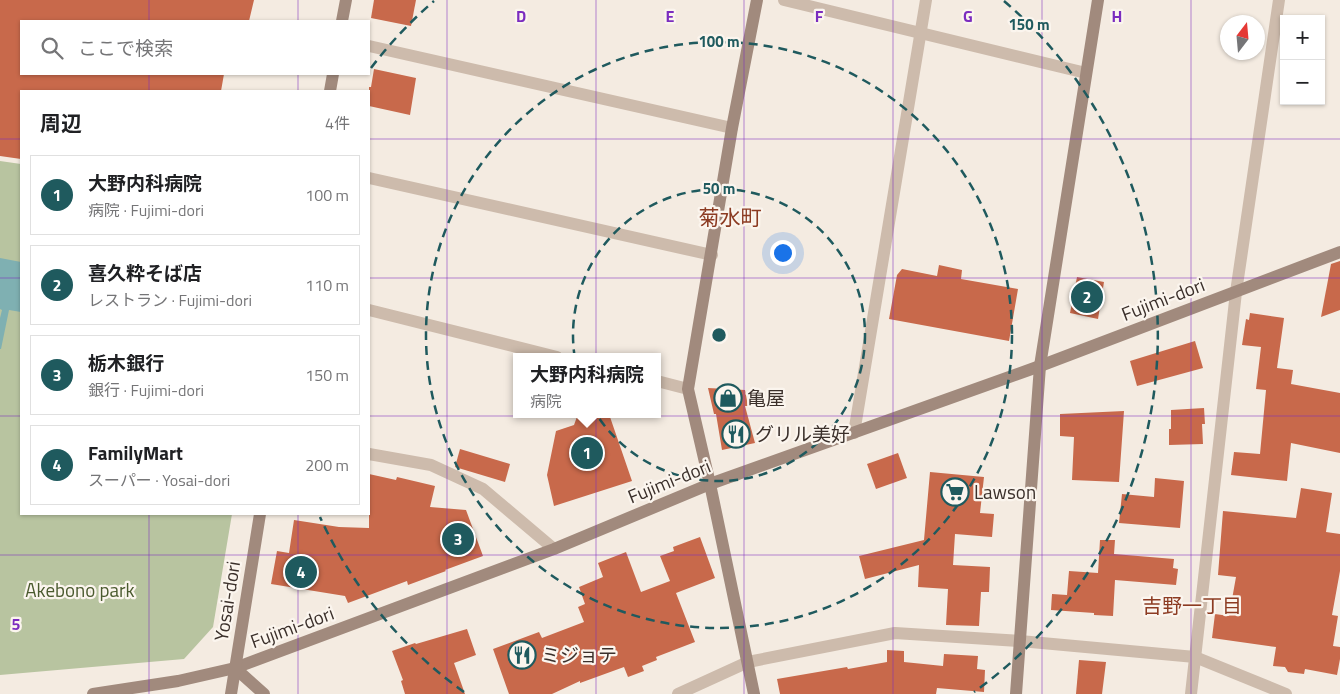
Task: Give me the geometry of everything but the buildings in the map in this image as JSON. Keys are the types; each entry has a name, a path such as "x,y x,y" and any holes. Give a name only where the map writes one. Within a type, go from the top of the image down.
{"street":[{"path":"342,20 346,0"},
{"path":"754,694 688,389 732,128 757,0"},
{"path":"784,0 1086,73"},
{"path":"854,433 926,0"},
{"path":"1016,694 1040,366 1098,0"},
{"path":"1191,694 1236,292 1279,0"},
{"path":"370,46 732,128"},
{"path":"330,90 333,75"},
{"path":"370,178 712,255"},
{"name":"Fujimi-dori","path":"93,694 178,681 235,668 554,549 710,484 1040,366 1340,252"},
{"path":"370,310 541,353"},
{"path":"661,382 688,389"},
{"path":"370,454 431,465 482,489 554,549"},
{"name":"Yosai-dori","path":"231,694 260,515"},
{"path":"678,694 748,662 895,633 1020,641 1195,657 1286,694"},
{"path":"235,668 264,694"}],"green space":[{"name":"Akebono park","path":"0,161 20,164 20,515 232,515 213,627 184,659 0,675"}],"water":[{"path":"0,258 20,262 20,312 9,310 1,349 0,318 2,310 0,309"}],"place":[{"name":"喜久粋そば店","path":"1087,297"},
{"name":"亀屋","path":"728,398"},
{"name":"グリル美好","path":"736,434"},
{"name":"大野内科病院","path":"587,453"},
{"name":"Lawson","path":"955,492"},
{"name":"栃木銀行","path":"458,539"},
{"name":"FamilyMart","path":"301,572"},
{"name":"ミジョテ","path":"522,655"}],"district":[{"name":"菊水町","path":"730,218"},
{"name":"吉野一丁目","path":"1192,606"}]}
